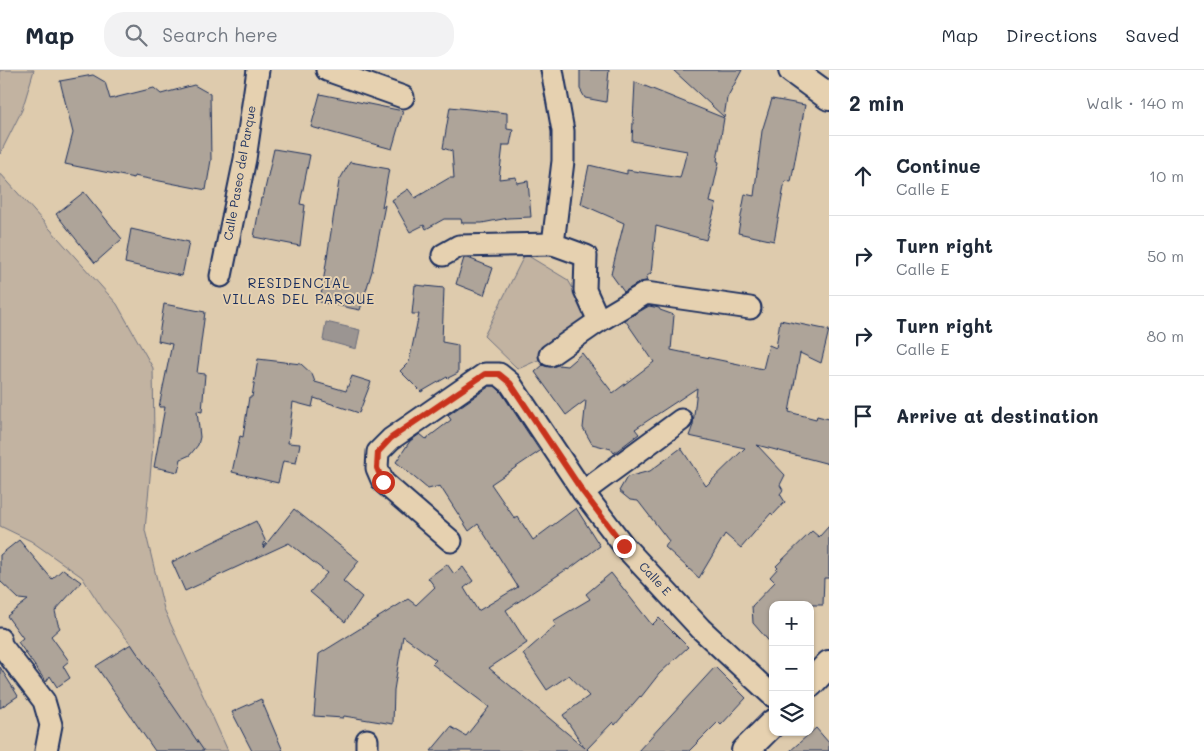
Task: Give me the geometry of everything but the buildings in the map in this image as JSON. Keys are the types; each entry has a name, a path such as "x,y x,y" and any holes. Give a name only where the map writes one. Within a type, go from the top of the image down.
{"street":[{"name":"Calle Paseo del Parque","path":"221,276 245,159 258,70"},
{"path":"327,70 403,97"},
{"path":"552,70 563,130 563,161 553,244"},
{"path":"792,70 829,97"},
{"path":"443,255 459,246 553,244 586,256 585,290 599,321"},
{"path":"550,354 599,321 646,293 750,308"},
{"name":"Calle E","path":"451,541 383,482 377,468 378,452 391,438 485,374 499,374 510,383 583,492 624,546 701,628 769,692"},
{"path":"583,492 681,420"},
{"path":"0,643 44,702 51,725 46,751"},
{"path":"814,680 829,664"},
{"path":"745,751 769,727"}],"shaded area":[{"path":"0,70 34,70 22,110 0,154"},
{"path":"0,173 117,304 153,368 154,435 145,530 164,609 228,751 199,751 131,644 104,611 82,577 31,541 0,526"},
{"path":"525,254 568,280 589,316 545,357 518,369 484,336"},
{"path":"326,322 360,330 356,349 323,340"}],"district":[{"name":"RESIDENCIAL VILLAS DEL PARQUE","path":"299,292"}],"route":[{"path":"383,482 377,468 378,452 391,438 485,374 499,374 510,383 583,492 624,546"}]}
